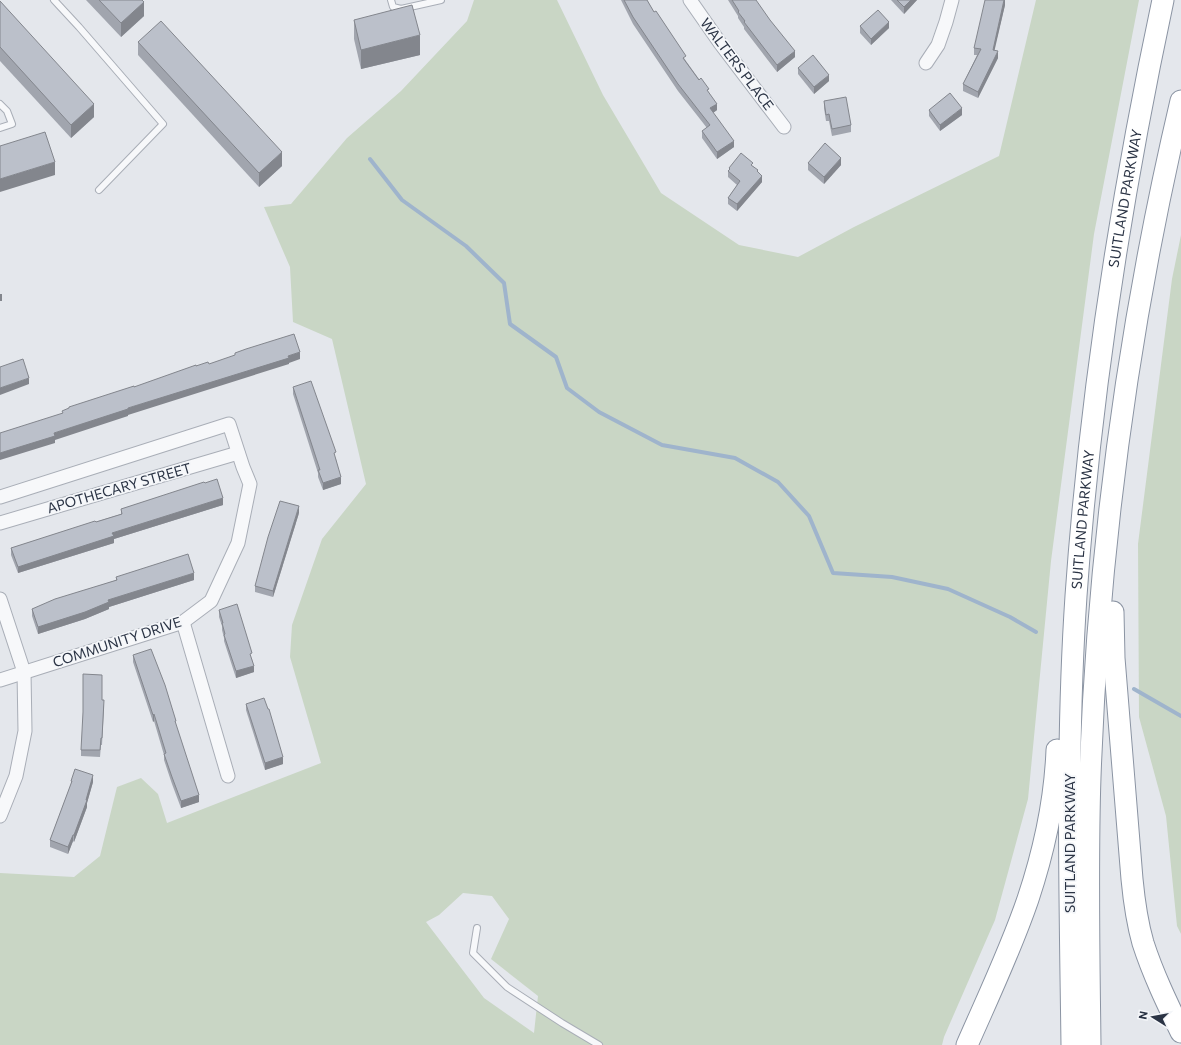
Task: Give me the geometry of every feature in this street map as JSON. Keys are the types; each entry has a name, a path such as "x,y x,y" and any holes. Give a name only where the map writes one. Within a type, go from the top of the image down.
{"highway":[{"name":"SUITLAND PARKWAY","path":"1072,1045 1069,797 1071,706 1076,597 1089,445 1108,296 1134,142 1163,0"},
{"name":"SUITLAND PARKWAY","path":"1090,1045 1090,776 1101,610 1115,472 1126,388 1158,206 1181,101"},
{"path":"1115,472 1117,553 1113,604 1113,639 1133,894 1139,927 1149,959 1181,1032"},
{"path":"967,1045 1029,898 1041,853 1049,818 1055,776 1061,673 1076,597"}],"street":[{"name":"WALTERS PLACE","path":"690,0 720,44 784,127"},
{"path":"926,63 938,45 952,0"},
{"name":"COMMUNITY DRIVE","path":"0,680 183,622 211,601 238,543 250,484 229,424"},
{"name":"APOTHECARY STREET","path":"0,497 229,424"},
{"name":"APOTHECARY STREET","path":"0,523 238,453"},
{"path":"0,599 24,672 26,731 16,776 0,816"},
{"path":"183,622 228,776"}],"lane":[{"path":"54,0 163,124 99,190"},
{"path":"391,0 393,7 401,9 441,0"},
{"path":"0,104 7,112 12,124 0,128"},
{"path":"477,928 473,953 507,987 562,1024 599,1045"}],"green space":[{"path":"474,0 557,0 603,95 661,193 739,245 798,257 854,227 999,156 1036,0 1139,0 1094,234 1051,561 1028,799 995,920 944,1037 942,1045 0,1045 0,873 74,877 100,856 117,787 141,778 158,794 167,823 321,763 290,657 292,625 322,539 366,484 332,339 293,322 290,267 264,207 291,204 347,138 401,91 467,21","holes":["463,893 492,896 509,919 491,959 538,996 534,1033 484,998 426,922 439,915"]},
{"path":"1181,235 1181,934 1177,926 1166,816 1139,717 1138,544 1172,279"}],"building":[{"path":"99,0 142,0 144,2 121,23"},
{"path":"624,0 647,0 654,12 656,11 686,56 683,58 699,80 701,78 709,89 707,90 717,104 710,108 734,141 717,152 702,131 710,125 678,84 633,17"},
{"path":"732,0 756,0 795,51 777,65 744,22 745,21 738,12 739,11"},
{"path":"897,0 911,0 904,7"},
{"path":"985,0 1004,0 993,50 998,51 978,92 963,84 981,49 974,48"},
{"path":"0,1 94,104 71,125 0,47"},
{"path":"412,5 420,35 361,50 354,20"},
{"path":"878,10 889,22 871,39 860,26"},
{"path":"161,21 282,152 259,173 138,42"},
{"path":"813,55 829,75 814,87 798,68"},
{"path":"950,93 962,108 940,125 929,110"},
{"path":"846,97 851,125 832,129 829,114 826,115 824,101"},
{"path":"45,132 55,162 0,179 0,146"},
{"path":"825,143 841,158 824,177 808,163"},
{"path":"741,153 753,163 751,165 758,170 757,171 762,176 737,204 728,198 740,181 728,171"},
{"path":"294,334 300,352 288,356 289,358 128,408 54,433 55,436 0,453 0,433 63,413 62,411 69,407 134,387 196,365 208,362 209,364 235,355 235,353 246,349"},
{"path":"23,359 29,378 0,388 0,367"},
{"path":"311,381 336,452 334,453 341,477 323,483 293,387"},
{"path":"217,479 223,498 112,533 114,536 18,567 11,548 95,521 96,522 122,514 121,509"},
{"path":"280,501 299,506 273,591 255,586 268,537"},
{"path":"188,554 194,573 108,600 109,602 85,612 38,627 32,609 55,599 117,580 116,577"},
{"path":"237,604 252,653 250,654 254,666 236,671 224,635 223,623 219,610"},
{"path":"151,649 165,685 199,795 181,801 164,754 166,753 154,714 153,715 133,655"},
{"path":"83,674 102,675 102,700 104,700 100,750 81,750"},
{"path":"264,698 269,709 283,757 265,763 246,704"},
{"path":"75,769 93,775 87,800 68,847 50,840"}],"waterway":[{"path":"370,159 402,200 466,246 504,283 510,324 556,357 567,388 599,412 662,445 735,458 778,482 809,516 833,573 892,577 948,589 1010,617 1036,632"},
{"path":"1134,689 1181,716"}]}
